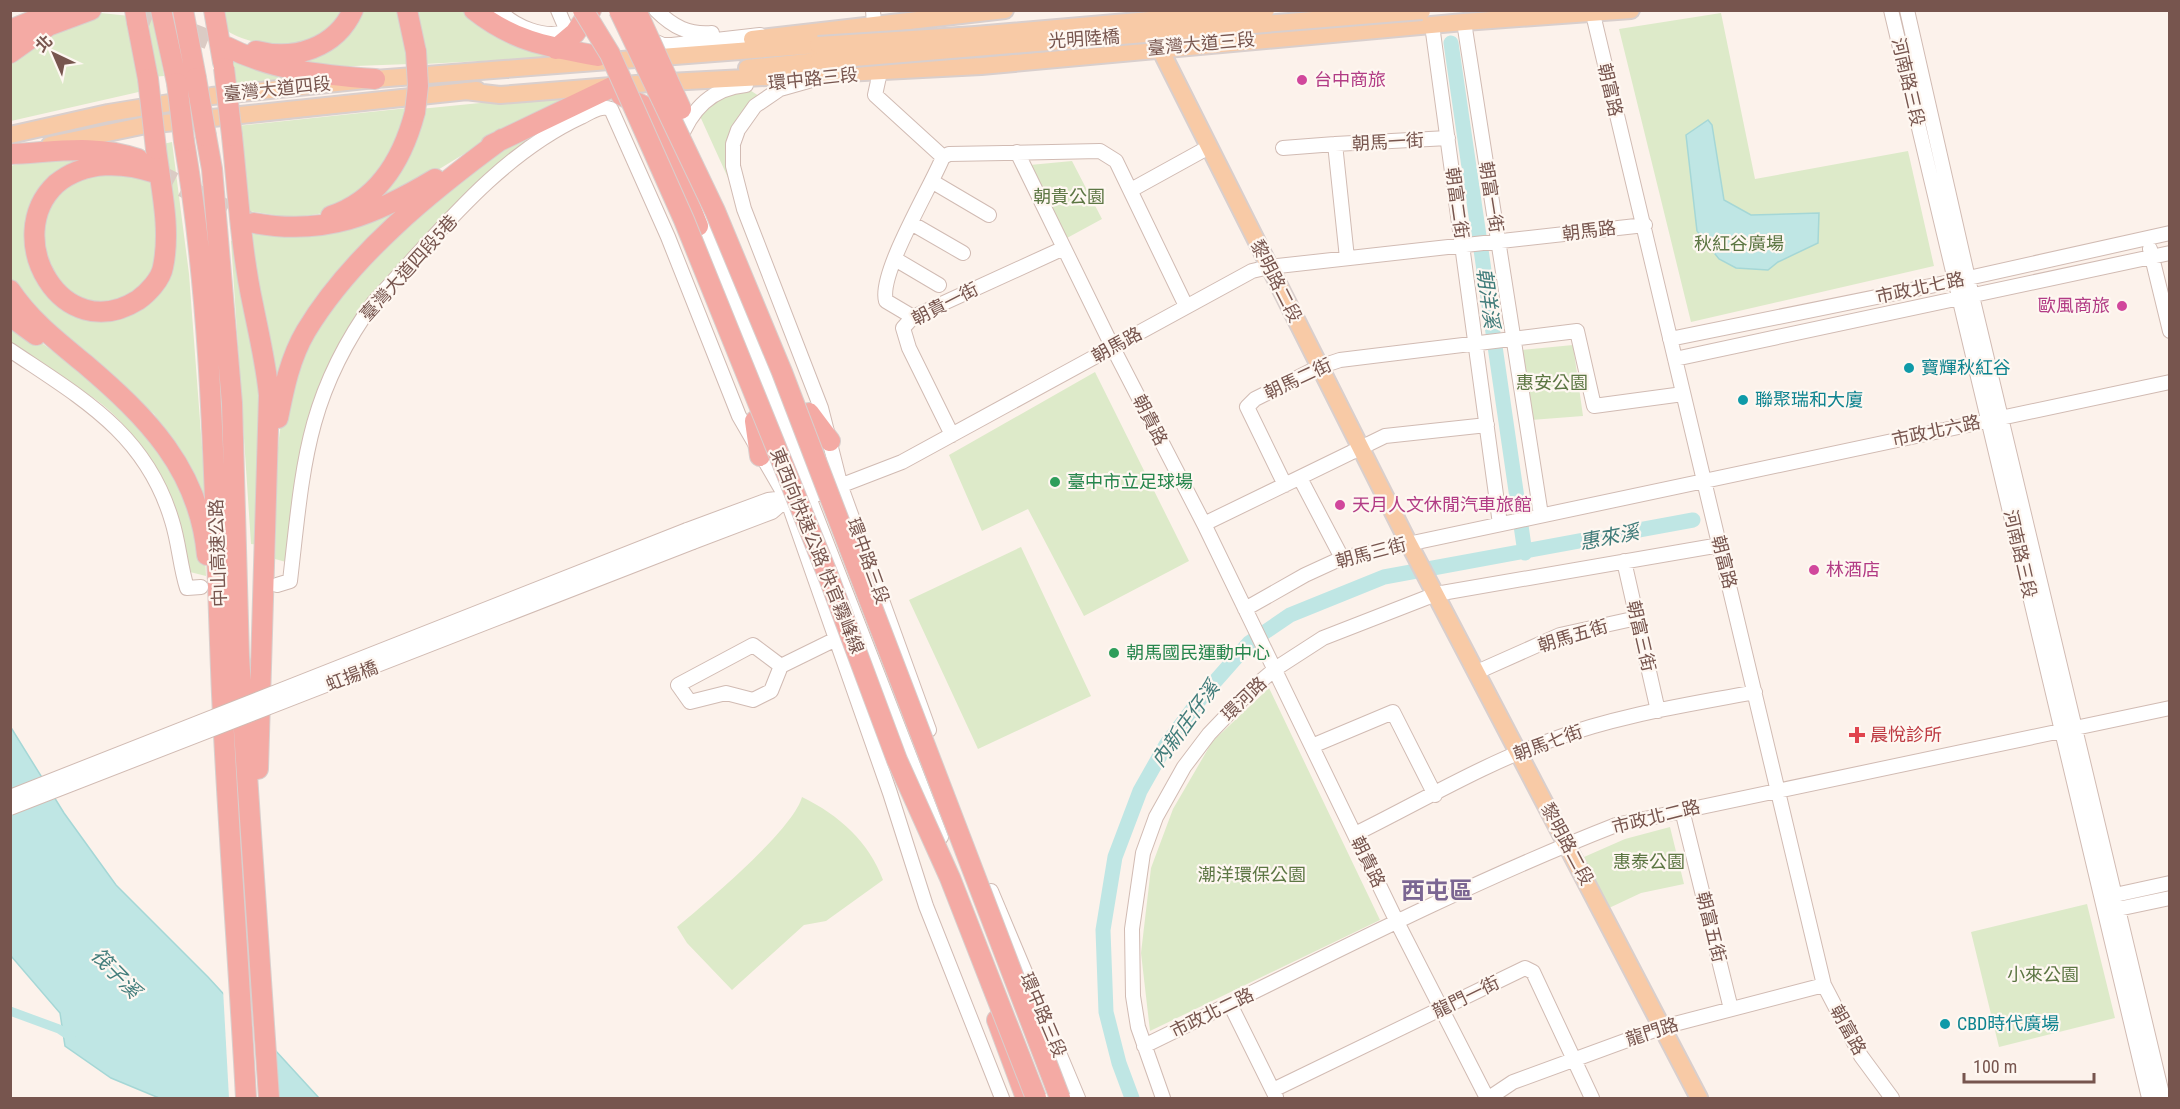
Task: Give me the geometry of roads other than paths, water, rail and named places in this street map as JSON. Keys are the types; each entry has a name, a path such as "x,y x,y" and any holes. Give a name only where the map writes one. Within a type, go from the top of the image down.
{"highway":[{"path":"10,30 61,10"},
{"path":"10,53 48,26 91,10"},
{"name":"中山高速公路","path":"161,10 177,82 203,282 213,449 222,694 246,1098"},
{"name":"中山高速公路","path":"183,10 212,169 232,403 239,657 248,760 251,869 269,1098"},
{"path":"214,10 224,68 245,256 266,360 269,395 260,745 251,869"},
{"path":"353,10 339,33 310,50 277,54 264,53 227,43 270,65 296,72 375,79"},
{"path":"407,10 416,52 418,86 415,112 408,138 392,170 375,189 350,208 318,220 290,222 251,219 292,228 333,225 354,219 391,205 502,139 556,112 603,94 632,98 646,107 656,122 703,224"},
{"path":"474,10 517,38 556,48 604,55"},
{"path":"556,48 575,33 591,10"},
{"path":"571,11 588,39 671,218 755,421 760,456"},
{"name":"東西向快速公路 快官霧峰線","path":"571,11 604,55 614,96 684,220 829,578 897,760 950,878 1036,1098"},
{"path":"621,11 677,101 726,210 808,413 830,441"},
{"name":"東西向快速公路 快官霧峰線","path":"621,11 715,211 782,372 973,877 1060,1098"},
{"path":"136,16 148,79 166,238 163,270 153,286 129,306 106,312 73,306 50,290 41,278 31,247 34,221 45,195 65,177 97,166 135,166 156,163"},
{"path":"588,39 604,55"},
{"path":"654,84 677,101"},
{"path":"556,112 614,96"},
{"path":"267,474 285,381 305,332 343,282 392,230 459,170 502,139"},
{"path":"10,154 93,149 112,151 156,163"},
{"path":"10,290 38,325 124,397 159,435 176,460 189,485 200,516 206,544 222,694"},
{"path":"10,316 124,397"},
{"path":"973,877 984,888 1001,926 1070,1098"},
{"path":"950,878 962,923 1026,1098"}],"main road":[{"path":"687,51 855,26 873,17 1005,10"},
{"name":"黎明路二段","path":"1144,10 1159,47 1360,448 1699,1098"},
{"name":"光明陸橋","path":"818,53 975,35 1266,10"},
{"name":"臺灣大道三段","path":"770,77 981,66 1428,16 1464,21 1631,10"},
{"name":"光明陸橋","path":"818,53 1428,16"},
{"path":"687,51 818,53"},
{"name":"臺灣大道四段","path":"546,67 604,55 687,51"},
{"name":"臺灣大道四段","path":"10,135 108,113 212,96 375,79 546,67 687,51"},
{"name":"臺灣大道四段","path":"10,154 146,125 465,91 697,72 818,53"},
{"name":"臺灣大道四段","path":"465,91 500,95 614,96 770,77"}],"street":[{"path":"499,10 504,16 541,34 555,36 567,31 571,11"},
{"path":"656,10 668,22 685,31 703,34 802,26 855,26"},
{"name":"河南路三段","path":"1891,10 1961,280"},
{"name":"河南路三段","path":"1906,10 1965,298 2109,899 2149,1098"},
{"path":"621,11 633,30 663,45 855,26"},
{"name":"朝富路","path":"1592,12 1645,225 1703,480 1824,985 1862,1056 1892,1098"},
{"name":"朝富二街","path":"1428,16 1448,138 1475,344 1503,523"},
{"name":"朝富一街","path":"1464,21 1513,339 1537,516"},
{"path":"880,72 875,94 943,157 1017,152 1100,151 1116,161 1186,306"},
{"name":"環中路三段","path":"880,72 800,82 780,89 755,106 738,130 732,155 744,210 821,408 841,487 980,867 1078,1098"},
{"name":"環中路三段","path":"880,72 732,86 716,92 699,105 679,142 679,156 703,224 814,495 1051,1098"},
{"path":"614,96 611,109 668,237 739,416 760,456 787,499 926,906 1002,1098"},
{"name":"臺灣大道四段5巷","path":"277,585 290,581 310,430 328,380 360,322 374,302 479,190 558,127 614,96"},
{"name":"朝馬一街","path":"1347,258 1335,144 1448,138"},
{"path":"1282,148 1335,144"},
{"path":"1131,190 1209,147"},
{"path":"1017,152 1113,348"},
{"path":"913,317 886,301 884,292 895,259 943,157"},
{"path":"933,182 989,215"},
{"path":"668,237 744,210"},
{"path":"911,223 963,253"},
{"name":"朝馬路","path":"690,536 768,500 814,495 841,487 902,462 1252,271 1269,267 1645,225"},
{"name":"市政北七路","path":"1670,339 1961,280 2169,233"},
{"path":"2147,238 2169,331"},
{"name":"朝貴一街","path":"952,435 909,348 903,328 913,317 1064,248"},
{"name":"市政北七路","path":"1675,359 2169,253"},
{"path":"895,259 939,285"},
{"path":"1513,339 1577,331 1594,406 1683,394"},
{"name":"朝馬二街","path":"1286,485 1247,407 1255,399 1319,367 1340,360 1513,339"},
{"name":"朝貴路","path":"1113,348 1269,656 1397,922 1488,1098"},
{"path":"10,350 94,408 114,424 131,444 158,485 172,521 187,588 201,587"},
{"name":"市政北六路","path":"1703,480 2169,382"},
{"path":"1204,525 1384,436 1487,425"},
{"path":"1300,478 1342,558"},
{"path":"1537,516 1703,480"},
{"name":"環中路三段","path":"814,495 1044,1098"},
{"name":"朝馬三街","path":"1247,615 1305,575 1342,558 1411,546 1537,516"},
{"name":"虹揚橋","path":"10,797 690,536"},
{"name":"虹揚橋","path":"10,808 690,536"},
{"name":"環河路","path":"1163,1098 1144,1046 1133,996 1132,929 1143,854 1156,817 1184,767 1209,734 1275,669 1323,638 1435,592 1720,544"},
{"name":"朝富三街","path":"1624,561 1658,711"},
{"name":"朝馬五街","path":"1477,672 1560,635 1637,618"},
{"path":"781,666 753,645 678,685 690,702 726,693 753,700 771,691 781,666 836,639"},
{"name":"朝馬七街","path":"1355,834 1519,752 1587,728 1755,692"},
{"name":"市政北二路","path":"1144,1046 1397,922 1567,844 1633,820 2169,708"},
{"path":"1312,746 1393,712 1435,795"},
{"name":"朝富五街","path":"1682,810 1731,1009"},
{"path":"2163,1098 2118,909 2109,899 2169,883"},
{"path":"2118,909 2169,898"},
{"name":"龍門一街","path":"1275,1094 1526,968 1533,972 1592,1098"},
{"name":"龍門路","path":"1488,1098 1513,1082 1663,1027 1824,985"},
{"path":"1230,1004 1275,1094"},
{"path":"1043,1079 1066,1071"}],"water":[{"path":"1708,120 1712,125 1724,200 1751,215 1819,213 1818,243 1778,262 1768,270 1736,268 1719,259 1697,231 1686,135"},
{"name":"筏子溪","path":"10,726 64,813 116,885 208,977 319,1098 159,1098 111,1078 65,1046 60,1013 11,956"}],"waterway":[{"name":"朝洋溪","path":"1451,43 1525,553"},
{"name":"內新庄仔溪","path":"1132,1098 1119,1063 1106,1012 1103,930 1115,857 1140,791 1166,745 1204,694 1249,643 1290,615 1384,577 1693,520"},
{"path":"10,1011 59,1029 71,1037"}],"tunnel":[{"path":"134,10 227,47"},
{"path":"156,173 252,223"}],"place":[{"name":"台中商旅","path":"1302,80"},
{"name":"歐風商旅","path":"2122,306"},
{"name":"寶輝秋紅谷","path":"1909,368"},
{"name":"聯聚瑞和大廈","path":"1743,400"},
{"name":"臺中市立足球場","path":"1055,482"},
{"name":"天月人文休閒汽車旅館","path":"1340,505"},
{"name":"林酒店","path":"1814,570"},
{"name":"朝馬國民運動中心","path":"1114,653"},
{"name":"晨悅診所","path":"1857,735"},
{"name":"CBD時代廣場","path":"1945,1024"}],"district":[{"name":"西屯區","path":"1437,891"}],"park label":[{"name":"朝貴公園","path":"1069,197"},
{"name":"秋紅谷廣場","path":"1739,244"},
{"name":"惠安公園","path":"1552,383"},
{"name":"惠泰公園","path":"1649,862"},
{"name":"潮洋環保公園","path":"1252,875"},
{"name":"小來公園","path":"2043,975"}],"water label":[{"name":"惠來溪","path":"1609,537"}]}
